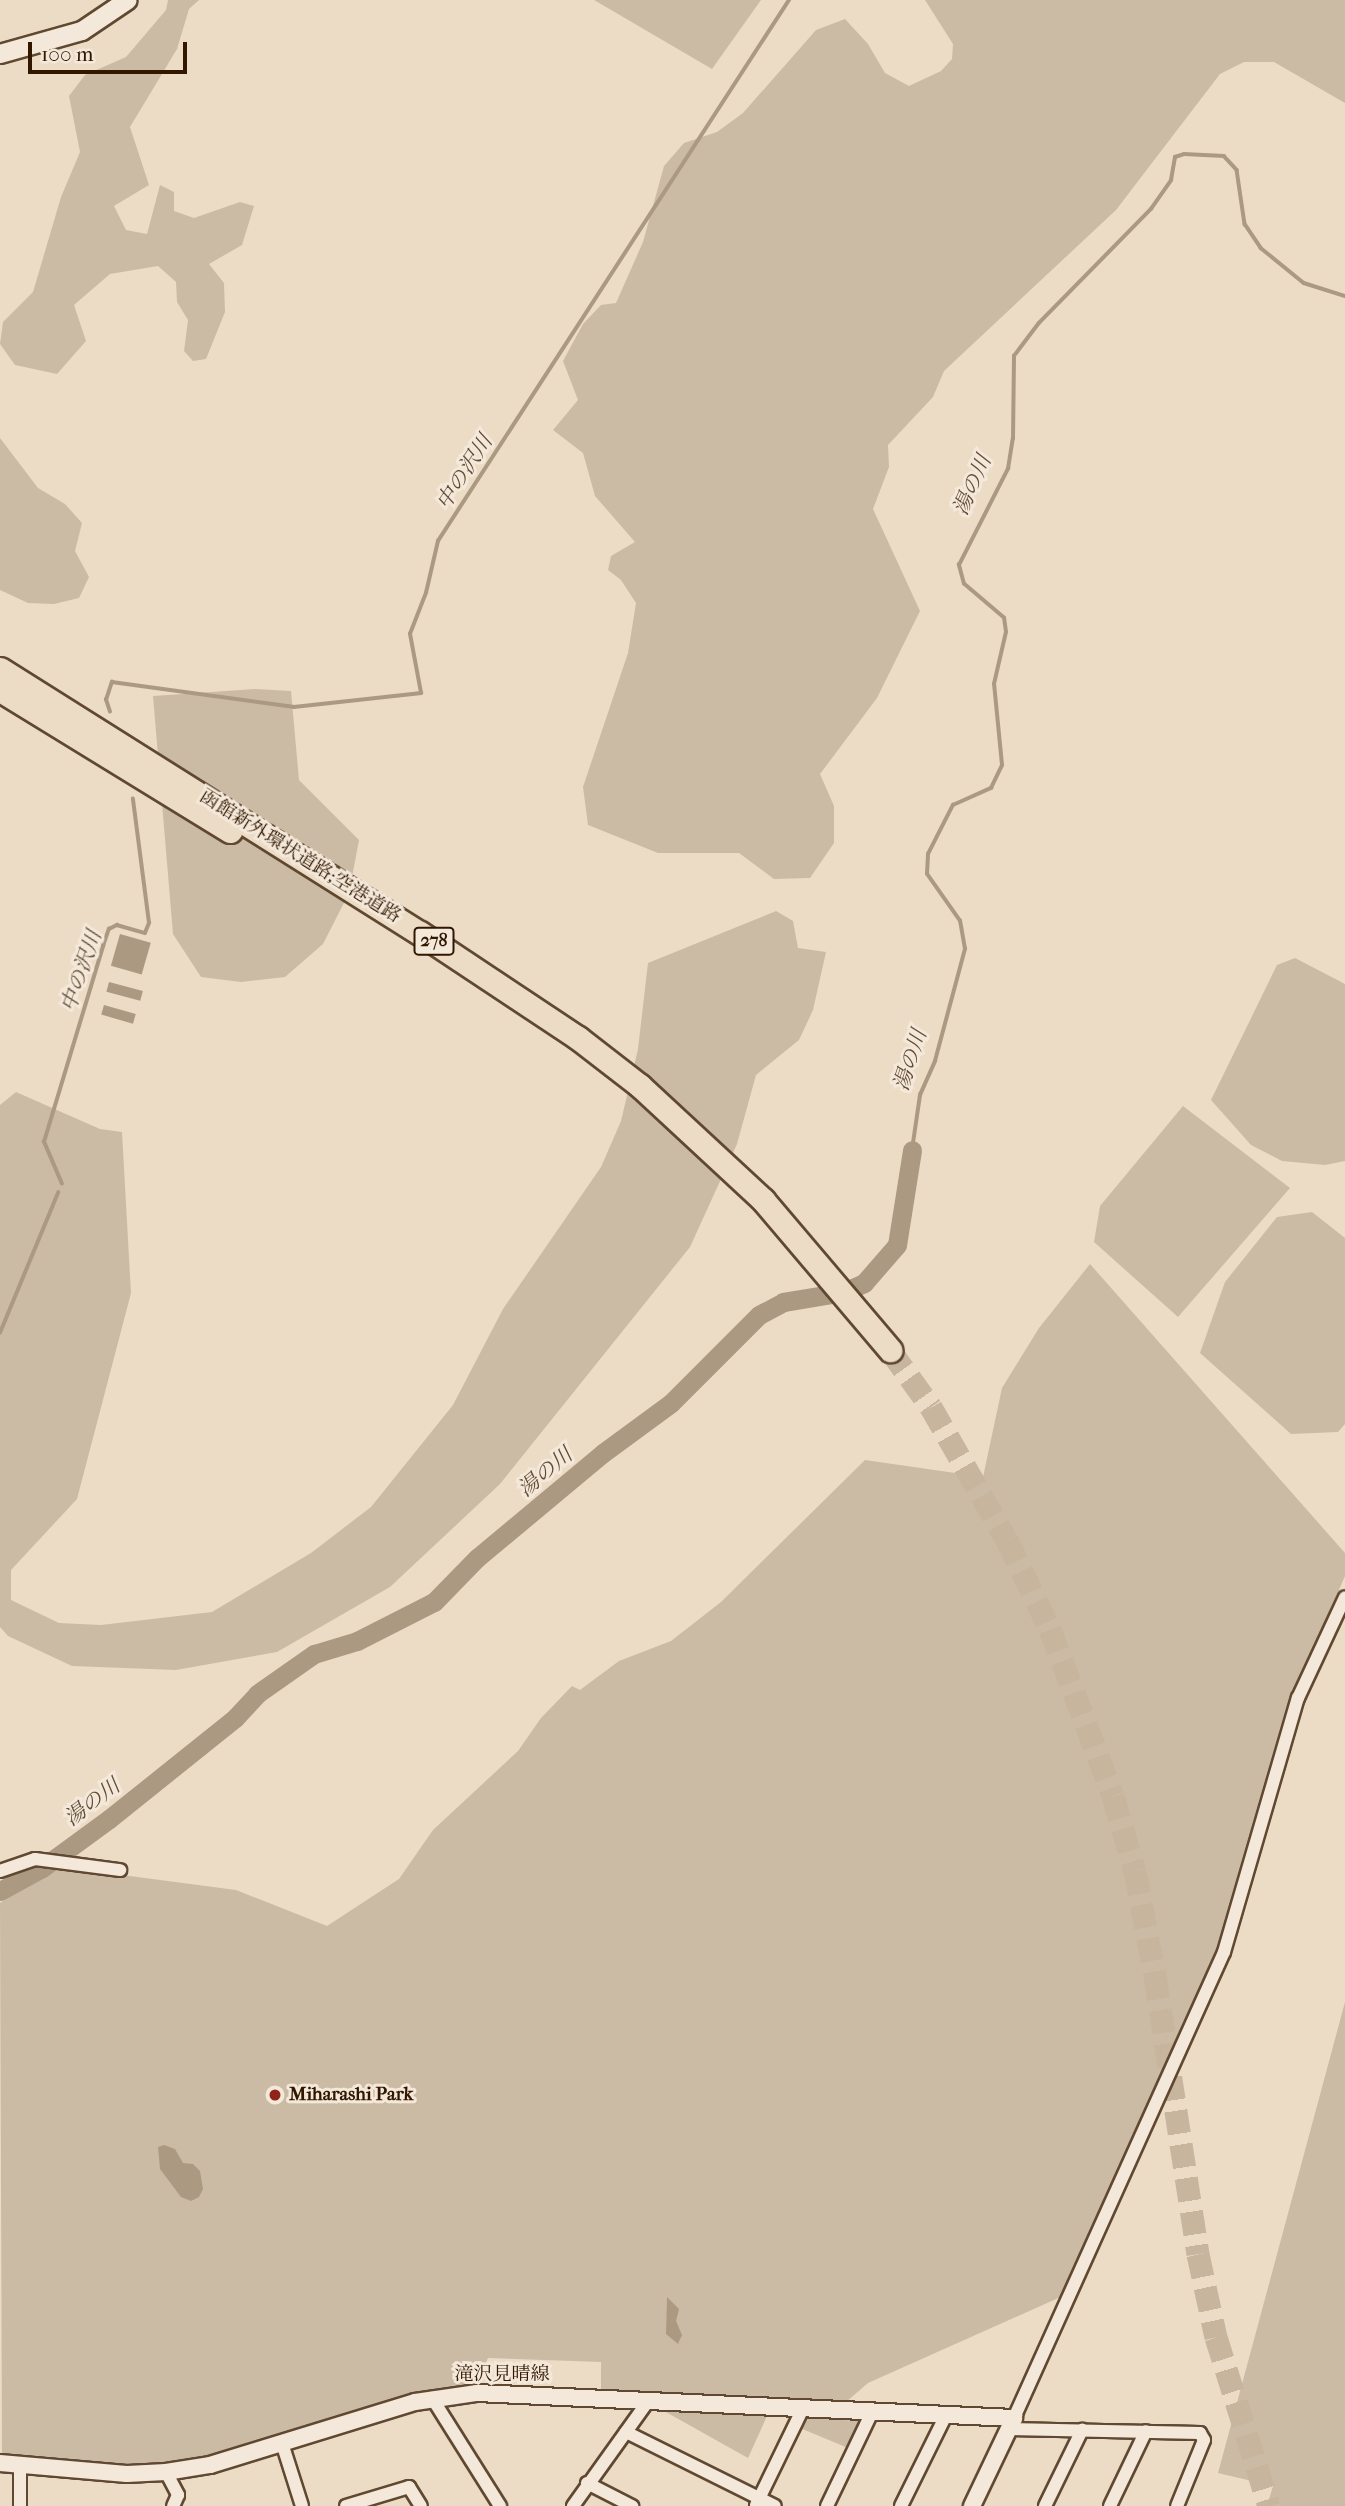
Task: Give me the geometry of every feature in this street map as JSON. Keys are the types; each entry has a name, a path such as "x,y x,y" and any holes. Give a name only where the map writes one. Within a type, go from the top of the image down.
{"highway":[{"name":"函館新外環状道路;空港道路","path":"0,669 409,926 578,1038 698,1137 821,1271 884,1354"},
{"name":"函館新外環状道路;空港道路","path":"0,690 508,1000 571,1045 692,1143 821,1271"}],"main road":[{"path":"0,54 82,31 128,0"}],"street":[{"path":"972,2506 1224,1952 1298,1698 1345,1597"},
{"path":"0,1871 35,1859 120,1870"},
{"name":"滝沢見晴線","path":"0,2463 166,2472 282,2443 432,2398 477,2393 946,2415 1012,2423"},
{"path":"432,2398 500,2506"},
{"path":"573,2506 649,2400"},
{"path":"757,2502 803,2407"},
{"path":"827,2506 872,2412"},
{"path":"901,2506 946,2415"},
{"path":"1012,2423 1082,2430 1196,2431 1202,2435 1177,2506"},
{"path":"1045,2506 1082,2430"},
{"path":"1110,2506 1146,2431"},
{"path":"626,2432 757,2502 775,2506"},
{"path":"282,2443 302,2506"},
{"path":"20,2465 20,2506"},
{"path":"166,2472 178,2495 173,2506"},
{"path":"587,2483 632,2506"},
{"path":"346,2506 409,2487 421,2506"}],"shaded area":[{"path":"168,0 199,0 189,9 177,49 130,127 149,185 114,206 126,230 147,234 160,185 174,192 174,211 194,218 240,202 254,206 242,245 209,264 224,283 225,312 206,359 193,361 184,351 188,320 177,302 176,282 158,266 110,274 74,305 86,341 57,374 15,365 0,344 3,322 33,292 61,197 80,152 69,96 85,75 126,57 166,10"},
{"path":"594,0 761,0 712,69"},
{"path":"925,0 1345,0 1345,103 1274,62 1244,62 1220,74 1116,210 944,371 933,397 888,445 889,467 873,509 920,611 877,698 820,774 834,806 834,843 810,878 774,879 739,853 658,853 588,825 583,787 628,653 636,603 621,580 608,570 611,556 635,542 595,496 583,453 553,430 578,400 563,361 583,324 601,305 616,303 643,242 664,166 684,143 717,132 743,113 816,30 845,19 868,44 885,73 909,86 941,71 952,59 953,44"},
{"path":"0,438 38,488 65,504 82,523 75,551 89,577 79,598 54,604 28,603 0,590"},
{"path":"255,689 291,691 299,780 359,840 349,893 323,944 285,977 241,982 201,977 173,934 153,696"},
{"path":"776,911 793,921 798,948 826,952 813,1010 799,1040 756,1075 737,1144 690,1247 500,1484 390,1587 277,1652 176,1670 72,1666 8,1636 0,1627 0,1105 16,1092 100,1129 122,1132 131,1293 77,1499 11,1570 11,1600 59,1623 101,1625 212,1612 311,1553 371,1507 453,1405 503,1309 601,1167 621,1121 638,1049 648,963"},
{"path":"120,934 151,943 142,975 111,966"},
{"path":"1295,958 1345,984 1345,1161 1325,1165 1282,1161 1251,1145 1211,1100 1277,965"},
{"path":"109,982 143,991 140,1001 106,992"},
{"path":"104,1005 136,1014 133,1024 101,1015"},
{"path":"1183,1106 1290,1188 1178,1317 1094,1242 1100,1206"},
{"path":"1312,1212 1345,1238 1345,1424 1338,1432 1291,1434 1200,1353 1225,1282 1277,1217"},
{"path":"1090,1264 1345,1553 1345,1576 1287,1708 1216,1953 1065,2295 868,2383 846,2402 601,2392 601,2362 488,2358 475,2386 407,2396 191,2462 140,2468 2,2456 0,1903 54,1866 236,1890 327,1926 399,1879 433,1830 518,1751 541,1718 572,1686 580,1690 619,1661 671,1641 721,1602 865,1460 983,1477 1002,1388 1039,1328"},
{"path":"1345,2002 1345,2506 1267,2506 1273,2486 1218,2473"},
{"path":"164,2145 175,2149 183,2163 193,2164 200,2171 203,2189 199,2197 191,2201 181,2197 160,2169 158,2147"},
{"path":"667,2297 679,2309 676,2321 682,2335 678,2344 666,2334"},
{"path":"664,2411 767,2416 748,2458"},
{"path":"809,2418 860,2421 848,2448 800,2428"}],"waterway":[{"name":"中の沢川","path":"110,712 106,700 112,682 294,707 421,693 410,634 426,593 438,541 789,0"},
{"name":"湯の川","path":"912,1150 920,1095 935,1061 965,949 960,921 927,874 928,854 953,805 991,788 1002,765 994,684 1006,632 1004,618 964,584 959,565 1008,469 1013,439 1014,356 1039,323 1151,209 1171,180 1175,157 1184,154 1224,156 1237,170 1245,224 1261,248 1304,283 1345,296"},
{"name":"中の沢川","path":"62,1184 44,1142 103,946 109,929 117,925 145,933 149,923 133,799"},
{"name":"湯の川","path":"0,1891 42,1868 109,1819 235,1718 257,1694 314,1654 357,1641 434,1602 477,1558 603,1453 671,1403 759,1315 783,1302 844,1292 864,1283 897,1245 912,1150"},
{"name":"中の沢川","path":"0,1333 58,1193"}],"tunnel":[{"path":"890,1350 931,1407 1007,1540 1050,1629 1113,1796 1135,1871 1155,1976 1198,2254 1216,2337 1269,2506"}],"place":[{"name":"Miharashi Park","path":"275,2095"}]}
